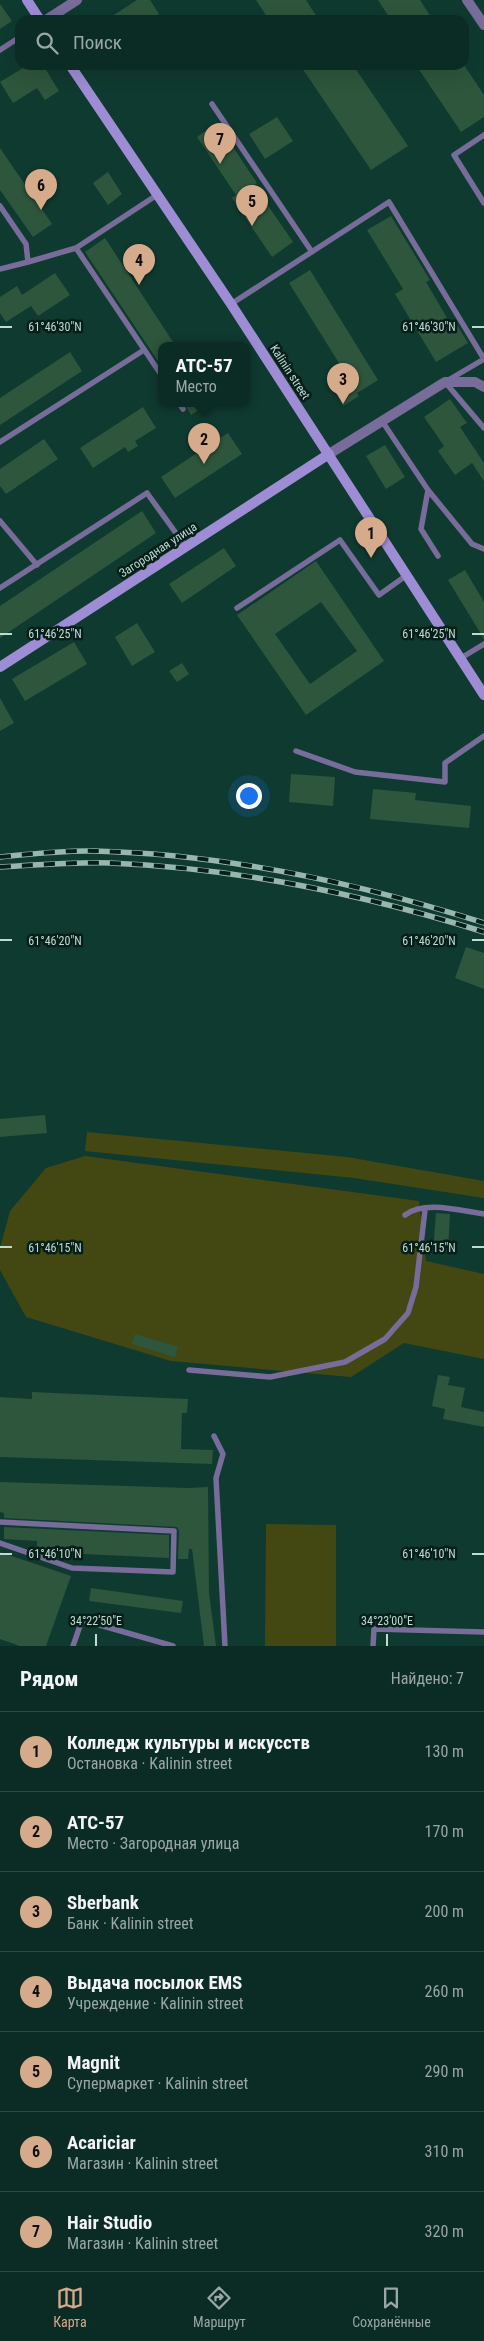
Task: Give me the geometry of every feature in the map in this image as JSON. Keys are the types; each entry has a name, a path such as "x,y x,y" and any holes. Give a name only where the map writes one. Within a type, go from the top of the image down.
{"main road":[{"path":"27,0 37,15"},
{"name":"Kalinin street","path":"73,70 231,304 484,696"},
{"name":"Загородная улица","path":"0,667 329,454"}],"street":[{"path":"54,15 77,0"},
{"path":"467,0 484,25"},
{"path":"329,454 445,382 479,385"}],"lane":[{"path":"0,50 15,40"},
{"path":"212,104 312,252"},
{"path":"484,135 454,155 484,203"},
{"path":"0,269 76,248 157,194"},
{"path":"231,304 389,202 484,359 445,382 484,428"},
{"path":"0,206 26,244 28,262"},
{"path":"76,248 158,370"},
{"path":"0,442 144,350"},
{"path":"382,421 428,490 472,544 484,549"},
{"path":"428,490 421,529 438,556"},
{"path":"0,588 147,492 186,547"},
{"path":"0,521 37,564"},
{"path":"237,608 340,540 379,596 407,575"},
{"path":"461,658 484,644"},
{"path":"296,751 355,772 445,782 445,763 484,736"},
{"path":"406,1215 411,1211 425,1210 434,1206 484,1214"},
{"path":"189,1370 270,1377 345,1362 385,1340 408,1313 416,1287 425,1210"},
{"path":"214,1436 223,1454 216,1478 225,1646"},
{"path":"0,1522 174,1530 172,1572 72,1568 0,1543"},
{"path":"73,1646 82,1620 173,1646"},
{"path":"373,1646 374,1629 484,1632"}],"green space":[{"path":"87,1132 347,1157 484,1181 484,1198 354,1178 85,1151"},
{"path":"85,1156 419,1201 426,1261 484,1274 484,1359 404,1343 351,1377 171,1361 26,1317 0,1270 0,1248 10,1211 46,1168"},
{"path":"266,1524 336,1525 336,1646 265,1646"}],"building":[{"path":"137,0 150,0 159,14 158,15 114,15"},
{"path":"256,0 306,0 316,15 266,15"},
{"path":"378,0 420,0 430,15 388,15"},
{"path":"0,4 12,21 0,29"},
{"path":"20,70 46,70 59,91 45,100 37,88 13,103 0,82"},
{"path":"303,70 356,70 408,146 371,170"},
{"path":"419,70 467,70 484,95 484,117 461,132"},
{"path":"277,117 293,141 265,159 249,134"},
{"path":"217,123 257,183 254,185 293,242 272,257 232,198 236,195 197,137"},
{"path":"0,148 52,224 33,237 0,190"},
{"path":"108,172 122,194 108,205 93,183"},
{"path":"391,216 430,280 426,282 450,323 454,320 468,343 436,362 395,294 403,289 367,230"},
{"path":"105,238 173,342 158,342 158,361 85,252"},
{"path":"310,270 378,380 357,393 359,396 343,406 333,389 349,379 289,283"},
{"path":"55,273 70,295 38,316 31,306 6,322 0,313 0,297 17,286 22,295"},
{"path":"70,352 82,371 0,425 0,398"},
{"path":"450,399 467,423 460,427 484,463 484,481 472,463 455,475 438,451 444,446 424,417"},
{"path":"143,407 156,428 135,441 138,446 128,452 125,447 93,468 80,448"},
{"path":"186,407 204,407 191,415"},
{"path":"228,433 242,454 175,498 161,477 197,453 196,451 215,438 217,440"},
{"path":"44,439 58,459 6,494 0,486 0,469"},
{"path":"385,445 405,477 386,489 366,456"},
{"path":"142,511 156,533 0,638 0,606"},
{"path":"224,548 236,566 182,603 169,584"},
{"path":"316,561 384,661 306,715 237,615","holes":["321,602 357,651 310,684 275,634"]},
{"path":"465,570 484,602 484,639 448,580"},
{"path":"137,623 155,652 132,666 115,637"},
{"path":"74,642 87,664 25,701 12,679"},
{"path":"182,663 189,674 177,682 169,671"},
{"path":"0,698 14,723 0,731"},
{"path":"291,774 335,777 333,806 289,802"},
{"path":"373,789 416,793 415,800 471,806 469,828 370,819"},
{"path":"466,947 484,953 484,989 455,978"},
{"path":"45,1115 47,1133 0,1137 0,1119"},
{"path":"436,1213 450,1214 448,1252 433,1252"},
{"path":"135,1334 178,1347 175,1357 132,1344"},
{"path":"438,1375 450,1377 448,1385 465,1388 461,1407 484,1412 484,1427 443,1419 445,1409 432,1406"},
{"path":"32,1392 188,1399 187,1413 182,1413 181,1449 213,1450 212,1464 0,1457 0,1397 32,1399"},
{"path":"0,1482 208,1487 209,1593 216,1646 204,1646 192,1549 189,1549 188,1559 178,1559 179,1531 177,1527 4,1518 4,1513 0,1512"},
{"path":"4,1527 169,1535 169,1558 41,1552 37,1551 37,1541 4,1539"},
{"path":"0,1552 71,1576 46,1646 20,1646 0,1639"},
{"path":"91,1588 183,1601 181,1613 89,1601"}],"railway":[{"path":"0,857 94,851 144,853 193,858 292,873 340,883 389,895 484,923"},
{"path":"0,867 68,863 110,863 158,866 252,877 346,895 438,918 484,932"}],"place":[{"name":"Hair Studio","path":"220,164"},
{"name":"Acariciar","path":"41,210"},
{"name":"Magnit","path":"252,226"},
{"name":"Выдача посылок EMS","path":"139,285"},
{"name":"Sberbank","path":"343,404"},
{"name":"АТС-57","path":"204,464"},
{"name":"Колледж культуры и искусств","path":"371,558"}]}
